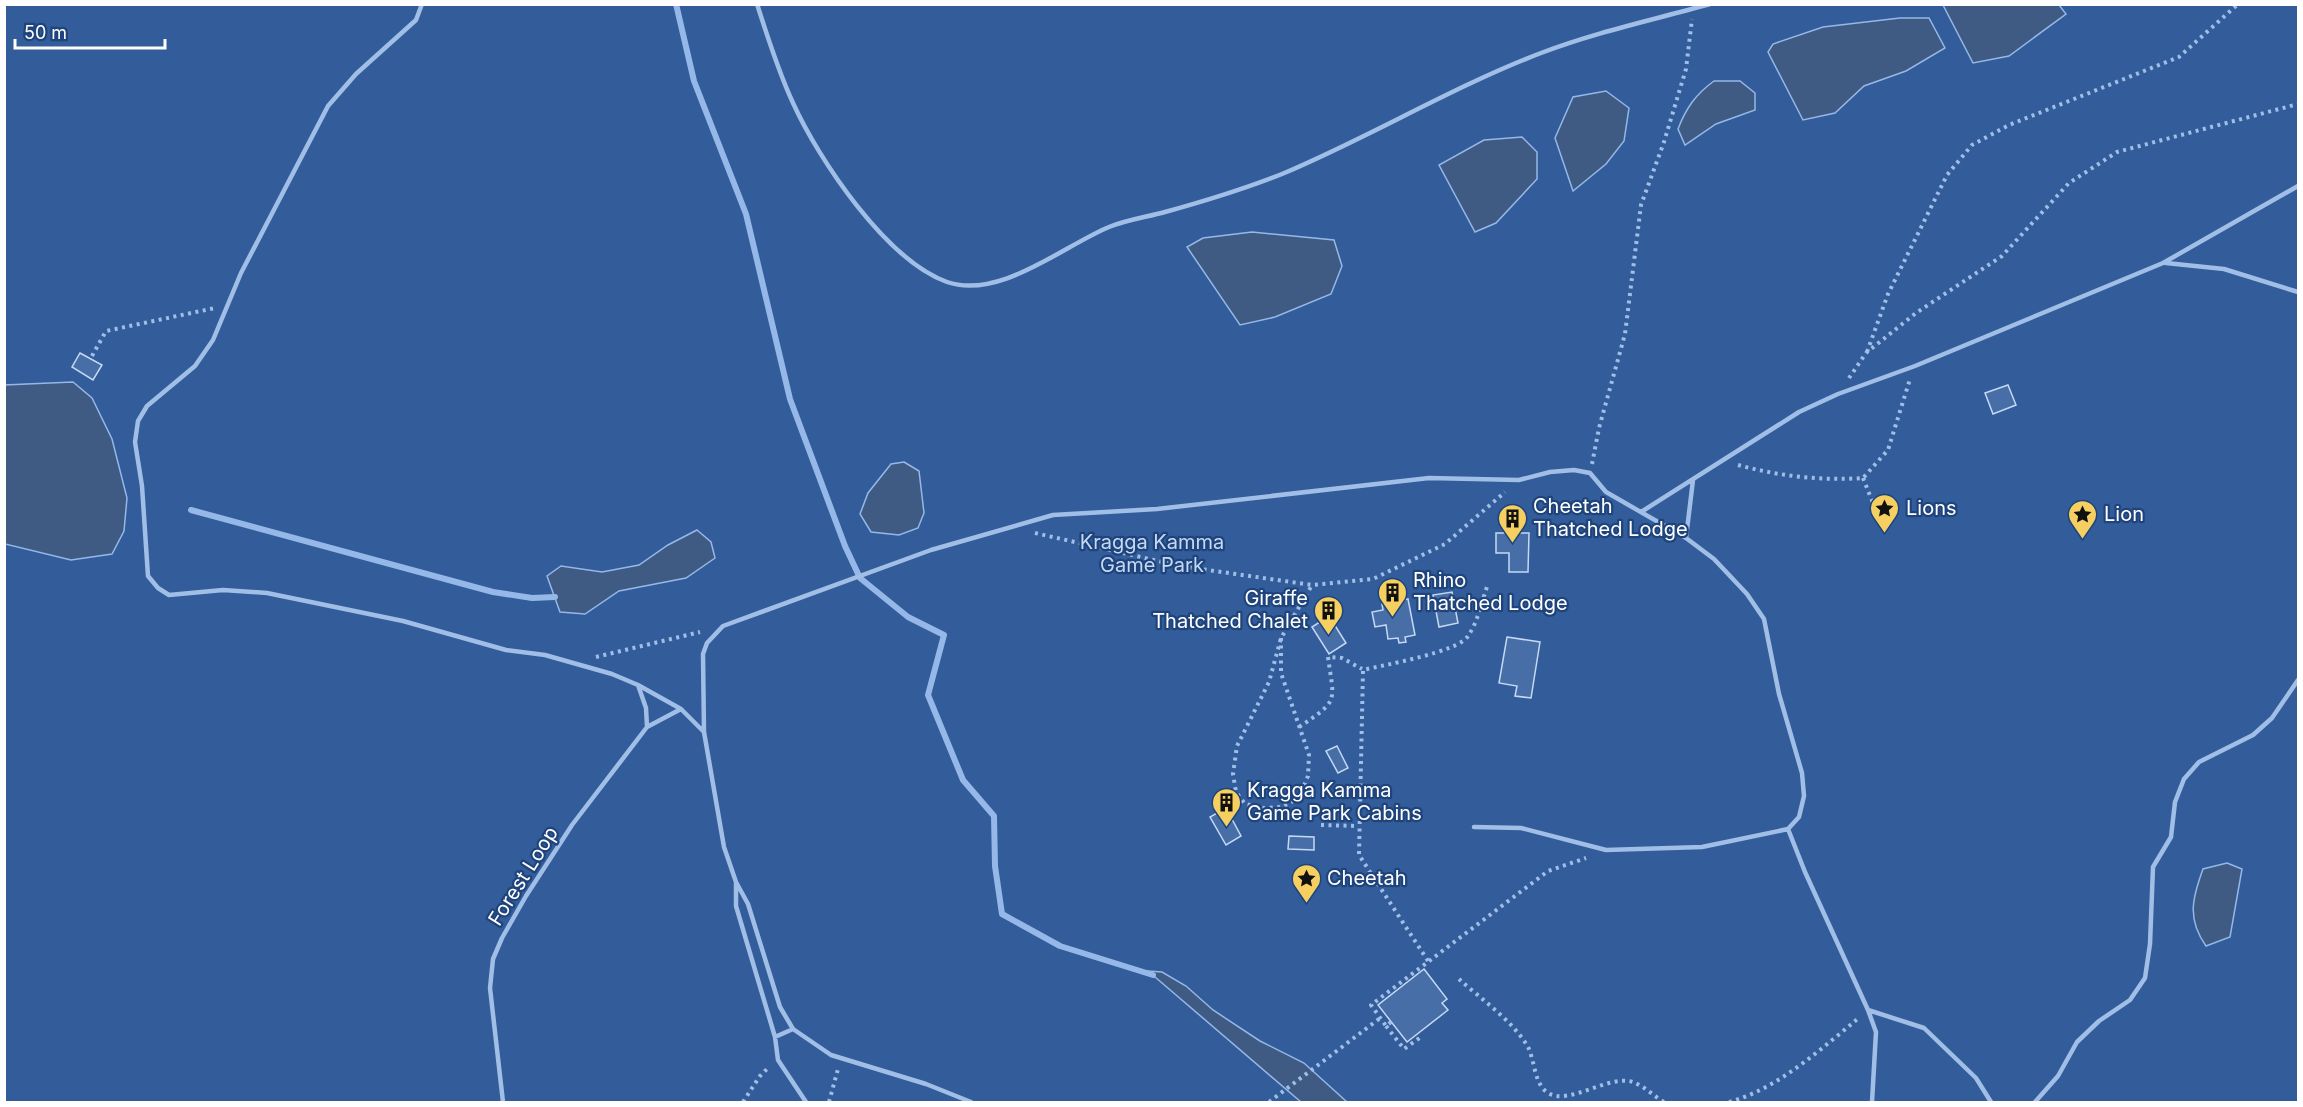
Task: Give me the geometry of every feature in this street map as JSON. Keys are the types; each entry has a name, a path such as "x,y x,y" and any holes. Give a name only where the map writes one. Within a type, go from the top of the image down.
{"lane":[{"path":"422,4 416,20 356,74 328,106 241,273 213,340 195,366 160,393 147,406 138,422 135,442 142,486 148,576 158,588 169,595 223,590 312,600 403,621 506,650 545,655 638,686 681,709 704,732"},
{"path":"757,4 793,104 821,155 847,191 906,258 946,281 965,285 1007,278 1109,227 1210,199 1279,175 1324,156 1479,78 1544,52 1631,24 1710,4"},
{"path":"1641,512 1799,412 1839,393 1915,366 2163,263 2298,186"},
{"path":"2163,263 2194,264 2223,269 2298,292"},
{"path":"972,1102 926,1084 842,1059 814,1046 793,1029 780,1007 748,904 736,882 724,847 704,732 703,654 707,643 723,626 930,550 1053,515 1157,509 1429,478 1519,480 1550,472 1574,470 1590,473 1606,492 1686,538 1714,559 1747,594 1764,619 1779,694 1802,773 1804,796 1799,817 1788,829 1702,847 1606,850 1521,828 1474,827"},
{"path":"1686,538 1693,480"},
{"path":"2035,1102 2058,1076 2077,1042 2099,1021 2130,1000 2145,978 2150,944 2153,867 2171,837 2175,802 2184,779 2199,762 2253,735 2272,718 2298,680"},
{"path":"638,686 646,708 647,727"},
{"name":"Forest Loop","path":"503,1102 490,988 493,959 526,896 561,843 647,727 681,709"},
{"path":"1788,829 1876,1032 1872,1102"},
{"path":"736,882 736,906 775,1037 778,1060 806,1102"},
{"path":"1868,1010 1924,1028 1976,1077 1991,1102"},
{"path":"775,1037 793,1029"}],"path":[{"path":"1839,393 1866,353 1887,294 1947,175 1972,145 2008,126 2180,57 2238,4"},
{"path":"1590,473 1599,428 1626,325 1635,264 1636,230 1641,205 1664,142 1686,69 1693,8"},
{"path":"1866,353 1916,313 2002,255 2069,183 2117,152 2298,104"},
{"path":"92,356 106,331 228,306"},
{"path":"1722,461 1772,474 1830,480 1863,478 1888,450 1915,366"},
{"path":"1863,478 1885,532"},
{"path":"1030,532 1180,566 1312,585 1373,579 1445,544 1519,480"},
{"path":"1299,727 1325,710 1334,694 1328,657 1348,661 1363,669 1419,657 1460,644 1468,638 1488,584"},
{"path":"1281,638 1281,673 1309,755 1308,776 1299,798 1282,807 1264,808 1245,804 1236,792 1233,774 1237,746 1269,682 1281,638 1312,585"},
{"path":"572,663 723,626"},
{"path":"1418,650 1419,657"},
{"path":"1363,669 1358,826 1361,861 1427,960"},
{"path":"1321,825 1358,826"},
{"path":"1420,1037 1404,1049 1379,1019 1371,1005 1409,978 1427,960 1548,871 1606,850"},
{"path":"1459,979 1527,1047 1538,1079 1546,1092 1556,1096 1581,1092 1608,1083 1634,1082 1664,1102"},
{"path":"1729,1102 1742,1099 1777,1080 1868,1010"},
{"path":"1270,1102 1379,1019"},
{"path":"1386,1026 1391,1022"},
{"path":"829,1102 842,1059"},
{"path":"743,1102 760,1076 778,1060"}],"green space":[{"name":"Kragga Kamma Game Park","path":"5,5 2298,5 2298,1102 5,1102"}],"shaded area":[{"path":"1943,5 2059,5 2066,14 2009,56 1973,63"},
{"path":"1900,18 1929,18 1945,48 1906,71 1864,86 1835,113 1803,120 1768,52 1773,44 1823,27"},
{"path":"1714,81 1740,81 1755,93 1755,110 1716,124 1685,145 1678,129 1681,121 1697,96"},
{"path":"1606,91 1629,108 1624,141 1606,164 1573,191 1555,138 1573,97"},
{"path":"1522,137 1537,152 1537,179 1496,223 1475,232 1439,165 1484,140"},
{"path":"1252,232 1334,240 1342,266 1331,294 1275,317 1240,325 1187,247 1203,238"},
{"path":"73,382 92,398 112,439 127,498 124,531 112,554 71,560 5,544 4,385"},
{"path":"904,462 919,471 924,513 918,528 899,535 871,532 860,514 868,493 891,464"},
{"path":"697,530 711,542 715,558 686,578 619,591 585,614 560,612 547,576 561,566 602,572 639,565 668,545"},
{"path":"2227,863 2242,869 2230,937 2206,946 2194,918 2196,890 2203,869"},
{"path":"1148,971 1162,972 1186,986 1213,1010 1260,1041 1304,1063 1347,1102 1301,1102"}],"building":[{"path":"80,353 102,365 93,380 72,367"},
{"path":"2008,385 2016,405 1993,414 1985,393"},
{"name":"Cheetah Thatched Lodge","path":"1496,533 1529,533 1528,572 1509,572 1509,553 1496,553"},
{"path":"1452,592 1458,623 1439,627 1433,595"},
{"name":"Rhino Thatched Lodge","path":"1408,599 1415,635 1405,637 1406,642 1399,643 1398,638 1388,639 1386,625 1375,627 1372,612 1383,610 1382,604"},
{"name":"Giraffe Thatched Chalet","path":"1329,616 1346,643 1329,654 1312,627"},
{"path":"1507,637 1540,642 1531,698 1515,696 1517,686 1499,683"},
{"name":"Kragga Kamma Game Park Cabins","path":"1337,746 1348,768 1338,773 1326,751"},
{"name":"Kragga Kamma Game Park Cabins","path":"1226,808 1241,836 1226,845 1210,817"},
{"name":"Kragga Kamma Game Park Cabins","path":"1289,836 1314,837 1314,850 1288,849"},
{"path":"1424,969 1447,999 1442,1003 1448,1010 1407,1042 1378,1005"}],"waterway":[{"path":"676,4 694,81 746,214 790,399 845,546 860,578 908,617 944,635 928,695 963,780 994,816 995,866 1002,914 1060,946 1153,975"},
{"path":"191,510 493,592 532,598 555,597"}],"place":[{"name":"Lions","path":"1885,534"},
{"name":"Lion","path":"2083,540"},
{"name":"Cheetah Thatched Lodge","path":"1512,544"},
{"name":"Rhino Thatched Lodge","path":"1392,618"},
{"name":"Giraffe Thatched Chalet","path":"1329,636"},
{"name":"Kragga Kamma Game Park Cabins","path":"1226,828"},
{"name":"Cheetah","path":"1306,904"}]}
